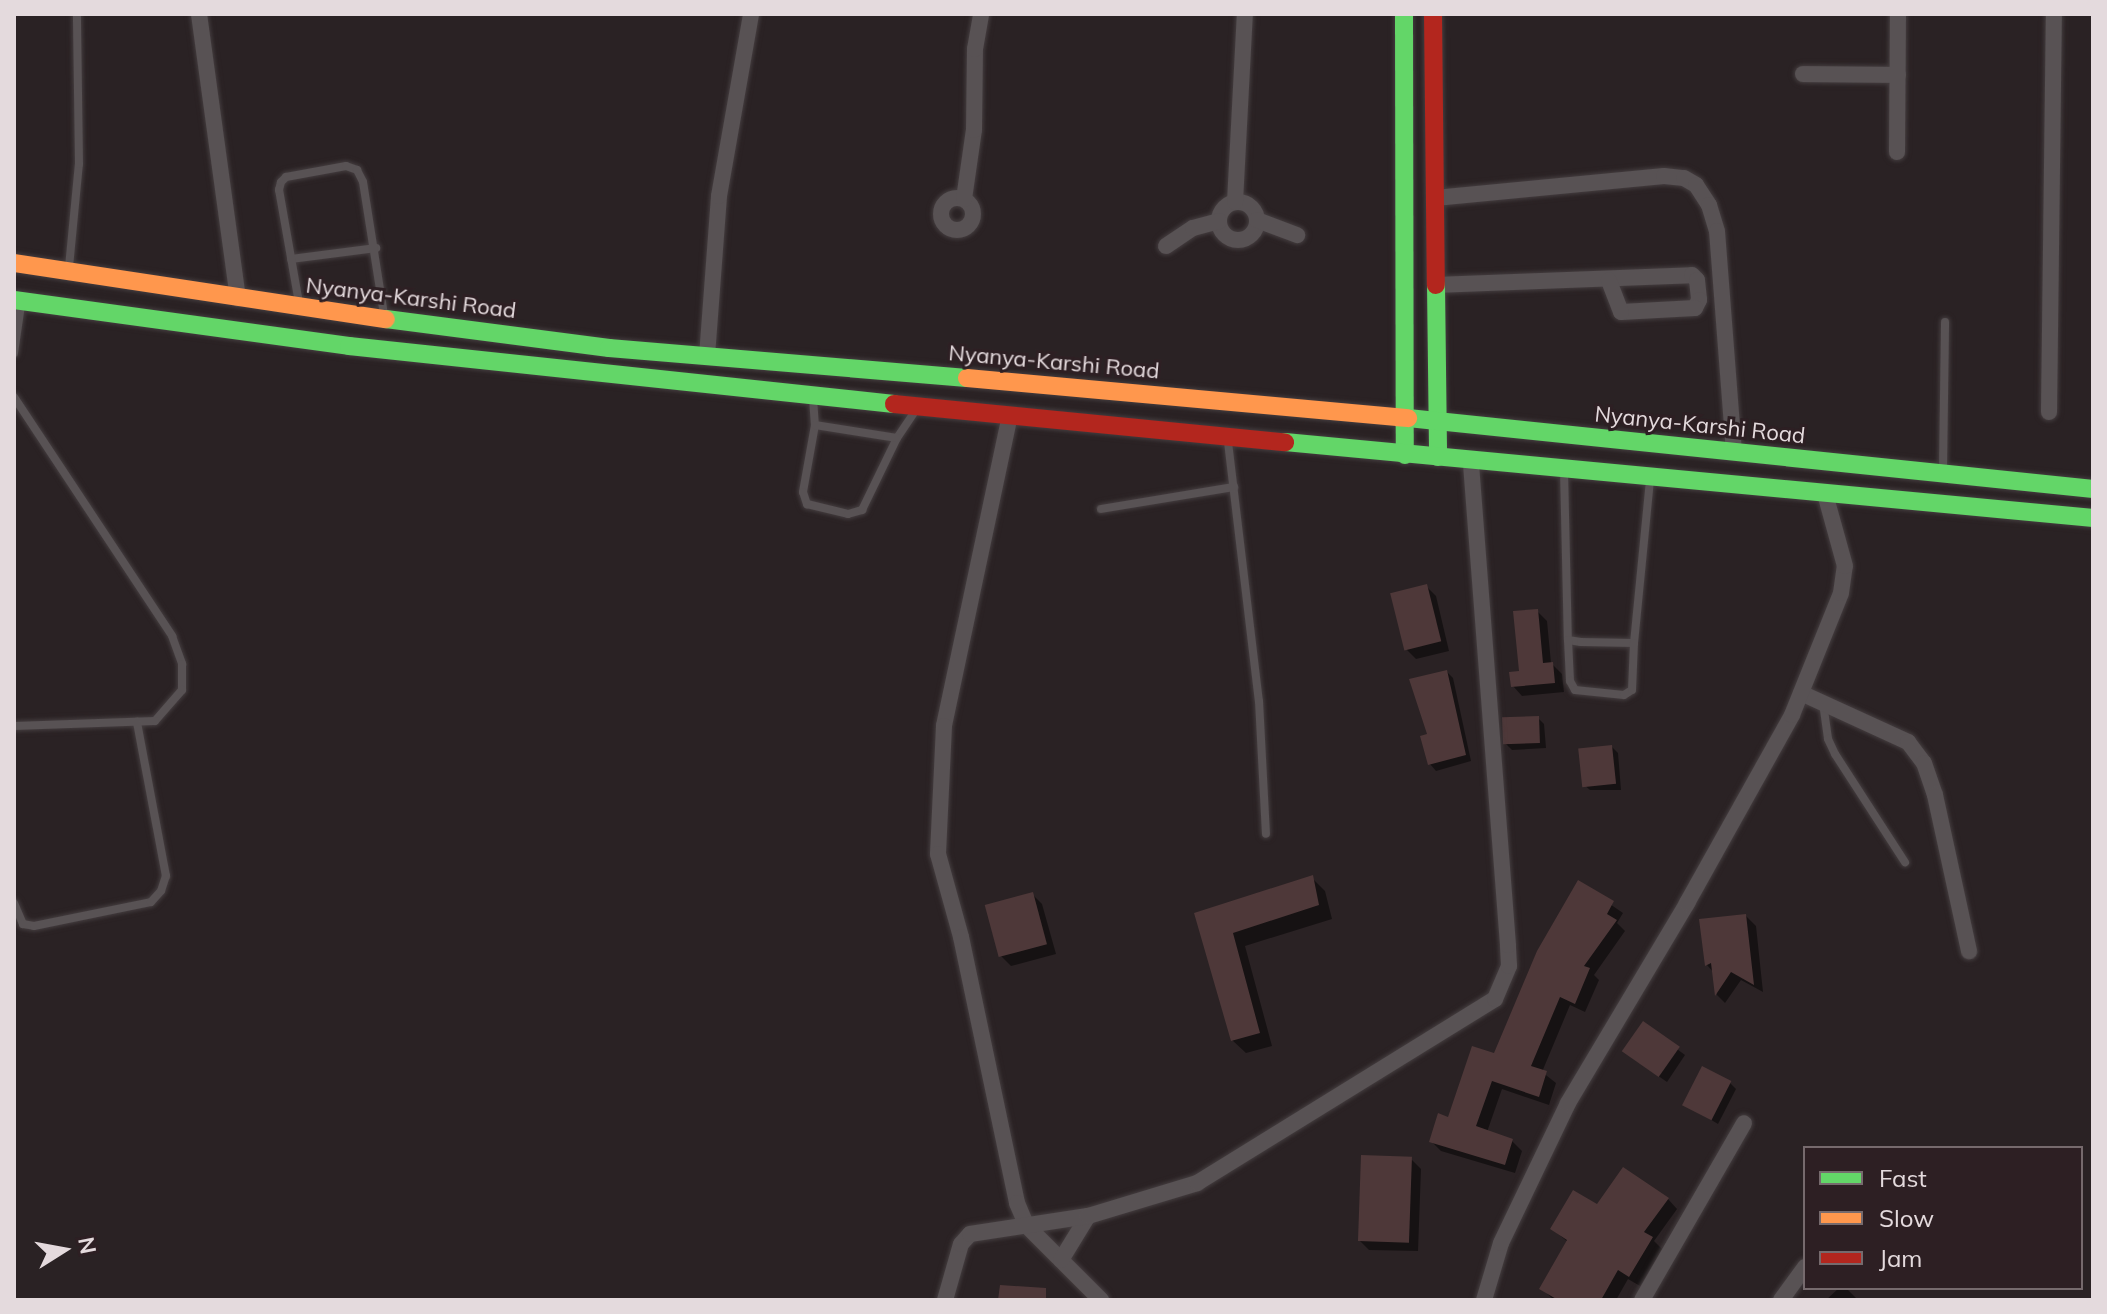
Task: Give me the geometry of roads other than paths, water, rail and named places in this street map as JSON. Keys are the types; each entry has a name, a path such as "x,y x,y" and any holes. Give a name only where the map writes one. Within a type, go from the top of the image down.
{"main road":[{"path":"1404,14 1405,455"},
{"path":"1433,14 1438,457"},
{"name":"Nyanya-Karshi Road","path":"14,263 300,308 609,348 1406,418 2093,489"},
{"path":"18,300 349,346 919,407 2093,518"},
{"path":"838,397 842,368"}],"street":[{"path":"199,14 238,298"},
{"path":"707,356 719,196 751,14"},
{"path":"964,199 974,130 975,49 981,14"},
{"path":"1235,202 1245,14"},
{"path":"1897,152 1898,14"},
{"path":"2049,412 2054,14"},
{"path":"1803,74 1898,75"},
{"path":"1435,198 1664,176 1684,178 1696,185 1709,205 1717,231 1734,452"},
{"path":"1235,202 1253,209 1257,220 1254,233 1237,241 1225,236 1219,221 1224,208 1235,202"},
{"path":"1257,220 1297,235"},
{"path":"1166,246 1193,228 1219,221"},
{"path":"1435,285 1692,275 1697,280 1699,300 1695,308 1621,312 1609,280"},
{"path":"1010,415 944,726 938,854 961,937 1017,1203 1027,1226 1101,1300"},
{"path":"945,1300 961,1244 970,1234 1088,1216 1197,1183 1495,999 1505,983 1508,945 1471,460"},
{"path":"1484,1300 1501,1243 1568,1103 1695,890 1801,693 1841,593 1845,566 1825,494"},
{"path":"1801,693 1908,742 1924,763 1935,795 1969,951"},
{"path":"1642,1300 1744,1123"},
{"path":"1061,1260 1088,1216"},
{"path":"1781,1300 1803,1270"}],"lane":[{"path":"68,272 79,164 77,14"},
{"path":"300,308 281,182 286,177 346,166 357,170 363,182 376,248 384,319"},
{"path":"291,259 376,248"},
{"path":"14,353 18,300"},
{"path":"1943,474 1945,322"},
{"path":"813,394 815,425 803,492 807,504 848,514 862,510 897,438 919,407"},
{"path":"14,397 172,636 182,664 182,690 155,721 14,726"},
{"path":"815,425 897,438"},
{"path":"1227,437 1258,685 1266,834"},
{"path":"1564,469 1570,681 1575,690 1624,695 1632,690 1650,477"},
{"path":"1101,509 1234,487"},
{"path":"1568,640 1634,643"},
{"path":"1823,702 1828,739 1835,754 1905,862"},
{"path":"14,903 23,924 34,926 151,902 161,891 166,876 137,722"}]}
